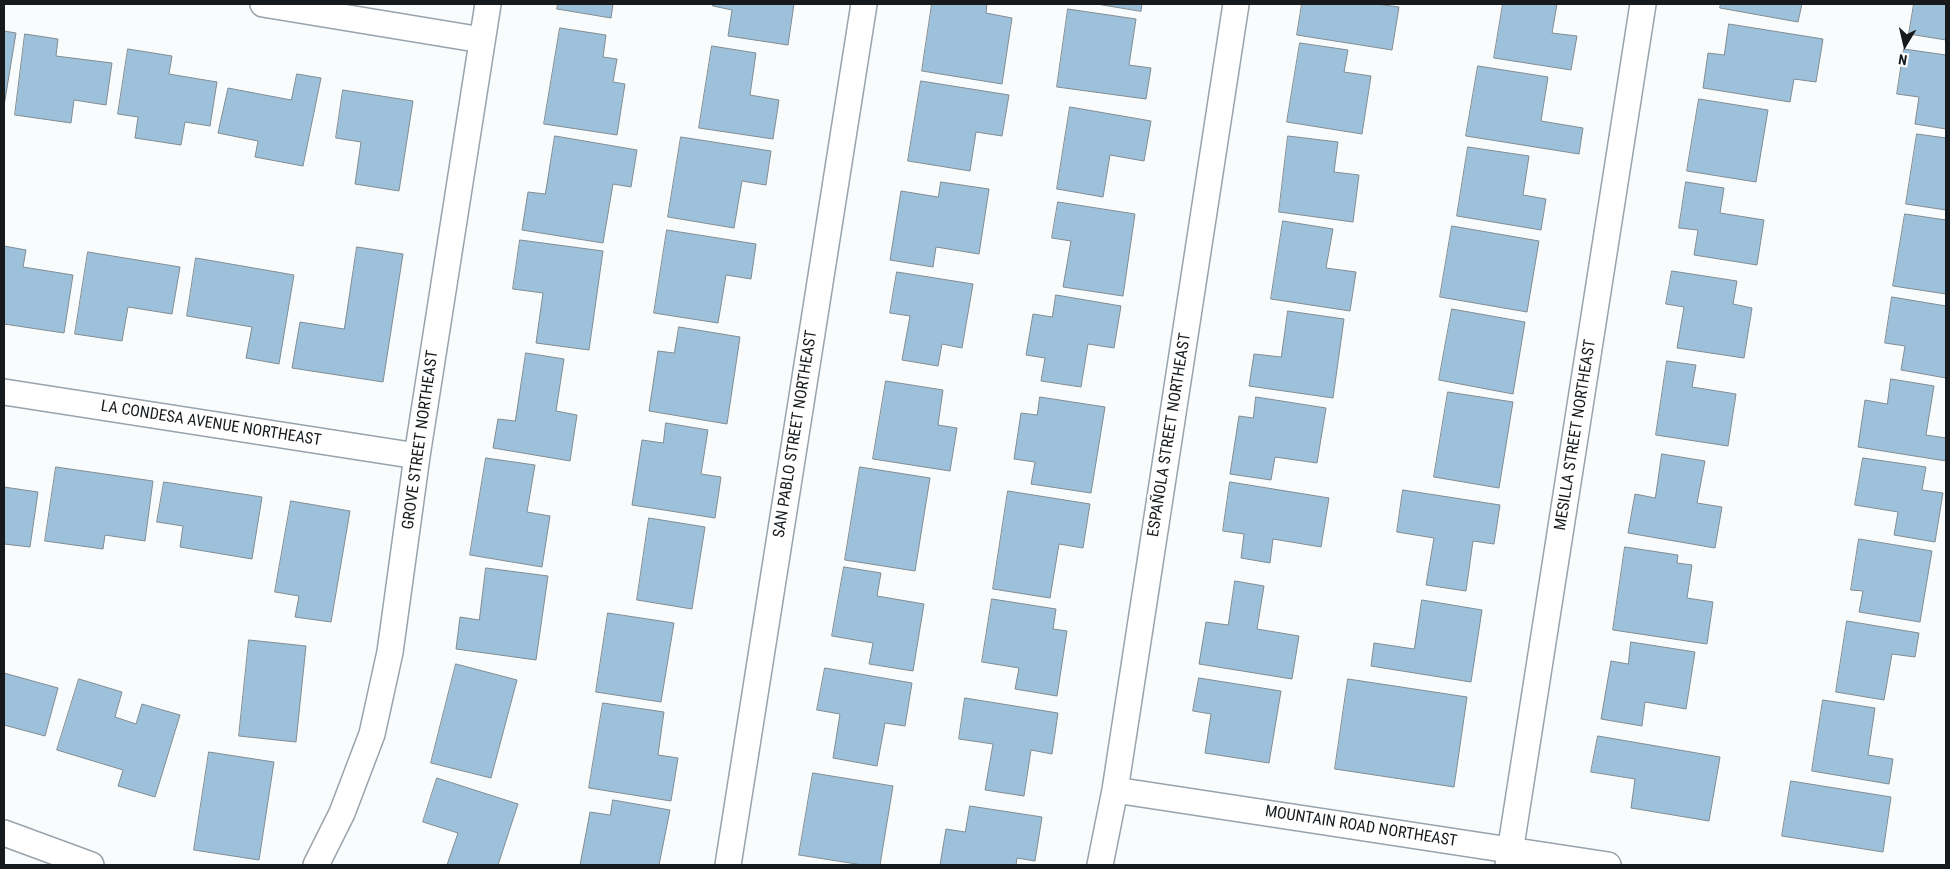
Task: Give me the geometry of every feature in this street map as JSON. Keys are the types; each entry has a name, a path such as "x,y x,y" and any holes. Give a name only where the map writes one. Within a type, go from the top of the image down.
{"street":[{"path":"263,4 482,40"},
{"name":"GROVE STREET NORTHEAST","path":"316,865 342,813 372,734 390,652 417,456 488,4"},
{"name":"SAN PABLO STREET NORTHEAST","path":"728,865 864,4"},
{"name":"ESPAÑOLA STREET NORTHEAST","path":"1100,865 1115,790 1236,4"},
{"name":"MESILLA STREET NORTHEAST","path":"1510,858 1643,4"},
{"name":"LA CONDESA AVENUE NORTHEAST","path":"4,392 417,456"},
{"name":"MOUNTAIN ROAD NORTHEAST","path":"1115,790 1510,858 1608,865"},
{"path":"4,833 91,865"}],"building":[{"path":"558,4 613,4 611,18 557,9"},
{"path":"713,4 794,4 788,45 728,36 732,10 713,6"},
{"path":"932,4 987,4 986,13 1012,18 1002,84 922,71"},
{"path":"1097,4 1142,4 1141,11"},
{"path":"1302,4 1376,4 1399,7 1392,50 1297,35"},
{"path":"1503,4 1557,4 1552,33 1577,36 1571,70 1494,58"},
{"path":"1721,4 1802,4 1798,22 1720,8"},
{"path":"1914,4 1946,4 1946,40 1909,34"},
{"path":"1068,9 1136,19 1129,65 1151,68 1146,99 1057,87"},
{"path":"1729,24 1823,39 1816,82 1794,79 1790,102 1703,88 1708,53 1724,55"},
{"path":"560,28 606,35 603,57 617,59 613,82 625,84 617,135 544,124"},
{"path":"4,31 16,33 4,106"},
{"path":"25,34 58,39 56,56 112,63 106,105 74,100 71,123 15,115"},
{"path":"1300,43 1348,50 1344,72 1371,76 1362,134 1287,122"},
{"path":"712,46 756,53 750,95 779,100 773,139 699,128"},
{"path":"128,49 172,56 169,74 217,82 210,126 185,122 181,145 135,138 138,117 118,114"},
{"path":"1904,49 1946,55 1946,129 1915,124 1919,97 1897,94"},
{"path":"1478,66 1548,77 1541,121 1583,128 1579,154 1466,136"},
{"path":"297,74 321,78 303,166 255,157 258,141 218,133 228,88 291,100"},
{"path":"921,81 1009,95 1002,136 976,132 970,171 908,161"},
{"path":"343,90 413,101 399,191 355,184 361,142 336,138"},
{"path":"1699,99 1768,110 1756,182 1687,171"},
{"path":"1070,107 1151,121 1144,161 1110,155 1103,197 1057,189"},
{"path":"1917,134 1946,138 1946,210 1906,204"},
{"path":"555,136 637,150 631,187 613,184 603,243 522,230 528,192 545,194"},
{"path":"1288,136 1338,142 1334,172 1359,175 1353,222 1279,212"},
{"path":"681,137 771,151 766,185 742,181 734,228 668,217"},
{"path":"1468,147 1529,156 1523,195 1546,199 1541,230 1457,216"},
{"path":"941,182 989,189 979,254 936,247 933,267 890,260 901,191 938,197"},
{"path":"1686,182 1724,188 1720,213 1764,220 1757,265 1694,255 1698,230 1679,228"},
{"path":"1058,202 1135,214 1123,296 1063,287 1071,241 1052,238"},
{"path":"1905,214 1946,220 1946,294 1893,286"},
{"path":"1283,221 1333,229 1326,268 1356,272 1350,311 1271,299"},
{"path":"1452,226 1539,241 1527,312 1440,297"},
{"path":"667,230 756,244 751,279 726,275 718,323 654,313"},
{"path":"520,240 603,251 589,350 536,343 543,293 513,289"},
{"path":"4,246 26,250 23,267 73,275 64,333 4,324"},
{"path":"357,247 403,254 383,382 292,368 300,322 344,329"},
{"path":"88,252 180,267 172,314 128,307 122,341 75,334"},
{"path":"196,258 294,275 279,364 246,358 252,327 187,316"},
{"path":"1672,271 1737,281 1733,304 1752,308 1744,358 1677,348 1684,307 1666,304"},
{"path":"897,272 973,284 962,348 942,344 938,366 902,360 910,316 890,313"},
{"path":"1056,295 1121,306 1114,348 1088,344 1081,387 1041,381 1045,358 1026,355 1033,314 1052,317"},
{"path":"1892,297 1946,306 1946,378 1901,370 1905,346 1885,343"},
{"path":"1452,309 1525,322 1513,394 1439,380"},
{"path":"1288,311 1344,319 1333,398 1249,386 1254,354 1281,357"},
{"path":"679,327 740,337 727,424 649,411 658,351 674,353"},
{"path":"526,353 564,359 556,411 577,415 570,461 493,448 498,419 515,421"},
{"path":"1667,361 1696,365 1692,387 1736,394 1728,446 1656,435"},
{"path":"1891,379 1934,386 1926,435 1946,438 1946,461 1858,447 1865,400 1887,404"},
{"path":"886,381 943,390 938,425 957,428 950,471 873,459"},
{"path":"1448,392 1513,402 1499,488 1434,477"},
{"path":"1040,397 1105,407 1091,493 1031,484 1035,462 1014,459 1021,413 1037,415"},
{"path":"1256,397 1326,408 1317,463 1275,457 1271,480 1230,474 1239,416 1253,418"},
{"path":"666,423 708,430 701,474 721,477 715,518 632,505 642,440 663,443"},
{"path":"1662,454 1705,461 1697,503 1722,507 1715,548 1628,533 1635,494 1655,498"},
{"path":"486,458 535,465 527,512 550,516 542,567 470,555"},
{"path":"1863,458 1926,467 1922,490 1943,493 1935,542 1894,535 1898,512 1855,505"},
{"path":"56,467 153,481 145,541 105,535 103,549 45,541"},
{"path":"860,467 930,478 915,571 845,560"},
{"path":"164,482 262,497 252,559 180,547 183,526 157,522"},
{"path":"1230,482 1329,498 1321,547 1273,539 1270,563 1241,558 1244,534 1223,531"},
{"path":"4,487 38,492 30,547 4,544"},
{"path":"1403,490 1500,505 1494,544 1473,541 1466,591 1426,585 1434,538 1397,532"},
{"path":"1008,491 1090,504 1083,548 1059,544 1050,598 993,589"},
{"path":"291,501 350,511 331,622 295,617 299,596 275,592"},
{"path":"649,518 705,527 692,609 637,600"},
{"path":"1859,539 1932,551 1920,622 1859,612 1863,591 1851,590"},
{"path":"1625,547 1678,555 1677,563 1692,565 1687,598 1713,602 1707,644 1613,630"},
{"path":"844,567 881,573 877,596 924,604 913,671 869,664 873,643 832,636"},
{"path":"486,568 548,576 536,660 456,649 460,617 479,620"},
{"path":"1235,581 1264,586 1257,629 1299,636 1292,679 1199,664 1206,622 1228,625"},
{"path":"992,599 1056,609 1053,629 1067,631 1057,696 1015,689 1019,668 982,662"},
{"path":"1422,600 1482,610 1471,682 1371,666 1374,643 1414,649"},
{"path":"608,613 674,623 661,702 596,692"},
{"path":"1847,621 1919,633 1915,657 1892,654 1884,700 1836,692"},
{"path":"249,640 306,646 296,742 239,736"},
{"path":"1631,642 1695,652 1686,709 1645,702 1642,726 1601,719 1611,661 1628,664"},
{"path":"456,664 517,680 491,778 431,763"},
{"path":"825,668 912,683 905,726 885,723 877,766 833,758 840,714 817,710"},
{"path":"4,673 58,688 45,736 4,725"},
{"path":"1199,678 1281,691 1269,763 1205,753 1211,714 1193,711"},
{"path":"79,679 122,692 115,717 136,724 142,704 180,715 155,797 118,786 123,770 57,750"},
{"path":"1348,679 1467,697 1454,787 1335,769"},
{"path":"965,698 1058,713 1052,754 1031,750 1024,796 985,790 993,744 959,739"},
{"path":"1823,700 1875,708 1868,755 1893,759 1889,784 1812,771"},
{"path":"603,703 664,712 658,755 678,758 671,801 589,788"},
{"path":"1598,736 1720,757 1709,821 1631,808 1635,779 1591,772"},
{"path":"209,752 274,762 259,860 194,850"},
{"path":"813,773 893,786 880,865 863,865 799,855"},
{"path":"437,778 518,804 498,865 447,865 458,833 423,822"},
{"path":"1791,781 1891,797 1883,852 1782,836"},
{"path":"613,800 670,810 659,865 580,865 590,812 610,815"},
{"path":"970,806 1042,817 1035,861 1017,858 1016,865 940,865 946,829 965,832"}]}
